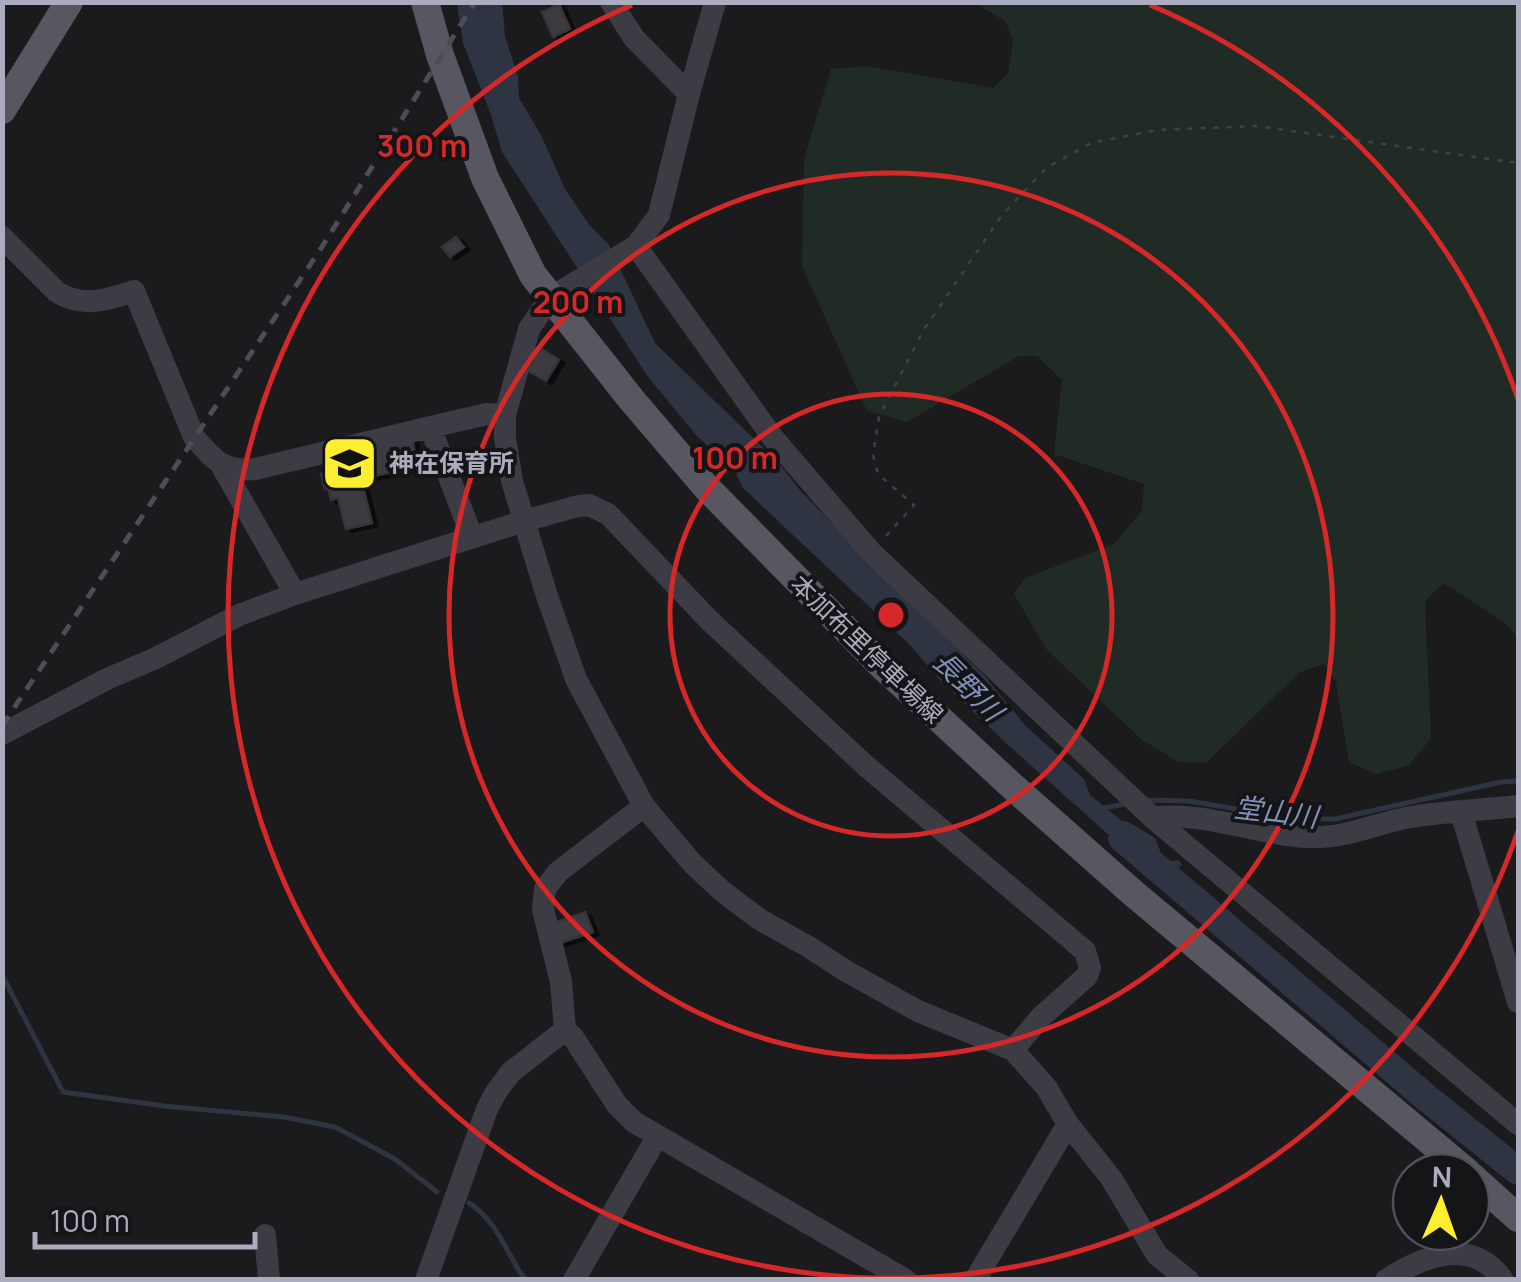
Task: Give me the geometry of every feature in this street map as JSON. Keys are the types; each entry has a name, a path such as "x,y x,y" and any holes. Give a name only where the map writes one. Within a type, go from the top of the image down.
{"main road":[{"path":"2,110 69,2"},
{"name":"本加布里停車場線","path":"425,2 485,178 533,275 706,487 878,662 1012,786 1133,893 1443,1152"},
{"name":"本加布里停車場線","path":"1491,1194 1518,1218"}],"street":[{"path":"611,2 634,38 689,94"},
{"path":"715,2 659,215 636,246 550,298 529,329 505,415 504,438 512,481 576,679 644,806 692,864 758,919 918,1010 1013,1050 1046,1088 1110,1178 1157,1256 1188,1280"},
{"path":"2,237 68,299 82,302 134,291 194,437 209,455 232,470 255,470 487,414 505,415"},
{"path":"636,246 773,438 871,552 1153,818 1518,1124"},
{"path":"430,428 472,537"},
{"path":"220,463 294,594"},
{"path":"2,734 239,615 524,520 589,505 602,510 709,620 866,766 1085,951 1090,968 1087,976 1013,1050"},
{"path":"644,806 558,872 545,889 542,909 561,982 565,1030 574,1037 617,1105 634,1122 906,1280"},
{"path":"1153,818 1170,815 1290,836 1324,838 1410,817 1518,806"},
{"path":"1461,812 1518,1002"},
{"path":"426,1280 496,1092 511,1072 565,1030"},
{"path":"975,1280 1068,1124"},
{"path":"574,1280 657,1137"},
{"path":"265,1235 270,1280"},
{"path":"1386,1280 1412,1264 1447,1253 1478,1257 1492,1265 1503,1280"}],"path":[{"path":"871,552 914,505 878,474 873,455 879,418 922,331 1002,215 1046,168 1091,142 1158,130 1256,126 1518,162"}],"shaded area":[{"path":"975,3 1518,3 1518,638 1504,622 1444,583 1425,601 1431,739 1408,766 1375,774 1349,762 1336,682 1324,664 1300,672 1206,763 1179,762 1142,740 1047,650 1014,594 1025,578 1114,544 1142,510 1144,484 1054,454 1062,380 1037,356 1019,356 907,422 867,411 802,266 804,159 831,69 866,66 993,88 1008,73 1013,42 1006,22"}],"water":[{"path":"457,3 502,3 519,98 565,189 609,245 655,343 778,462 873,566 983,674 1026,726 1084,779 1090,795 1122,821 1155,838 1163,858 1179,860 1182,865 1171,875 1156,861 1139,862 1007,744 939,679 910,645 743,488 736,473 696,435 648,377 502,152 463,43"}],"building":[{"path":"559,4 570,29 553,37 542,12"},
{"path":"456,237 464,247 450,257 442,247"},
{"path":"540,348 559,360 546,381 527,370"},
{"path":"412,438 415,453 424,451 427,464 361,479 372,523 346,529 338,498 331,500 321,474 334,470 330,456"},
{"path":"585,912 593,932 560,943 554,923"}],"waterway":[{"name":"堂山川","path":"1147,800 1189,801 1296,819 1335,819 1518,781"},
{"name":"堂山川","path":"1103,808 1126,804"},
{"name":"長野川","path":"1122,838 1518,1171"},
{"path":"2,975 63,1092 284,1117 335,1127 395,1159 437,1192"},
{"path":"469,1203 492,1226 527,1280"}],"railway":[{"path":"2,726 320,250 475,2"}],"place":[{"name":"神在保育所","path":"350,463"}]}
